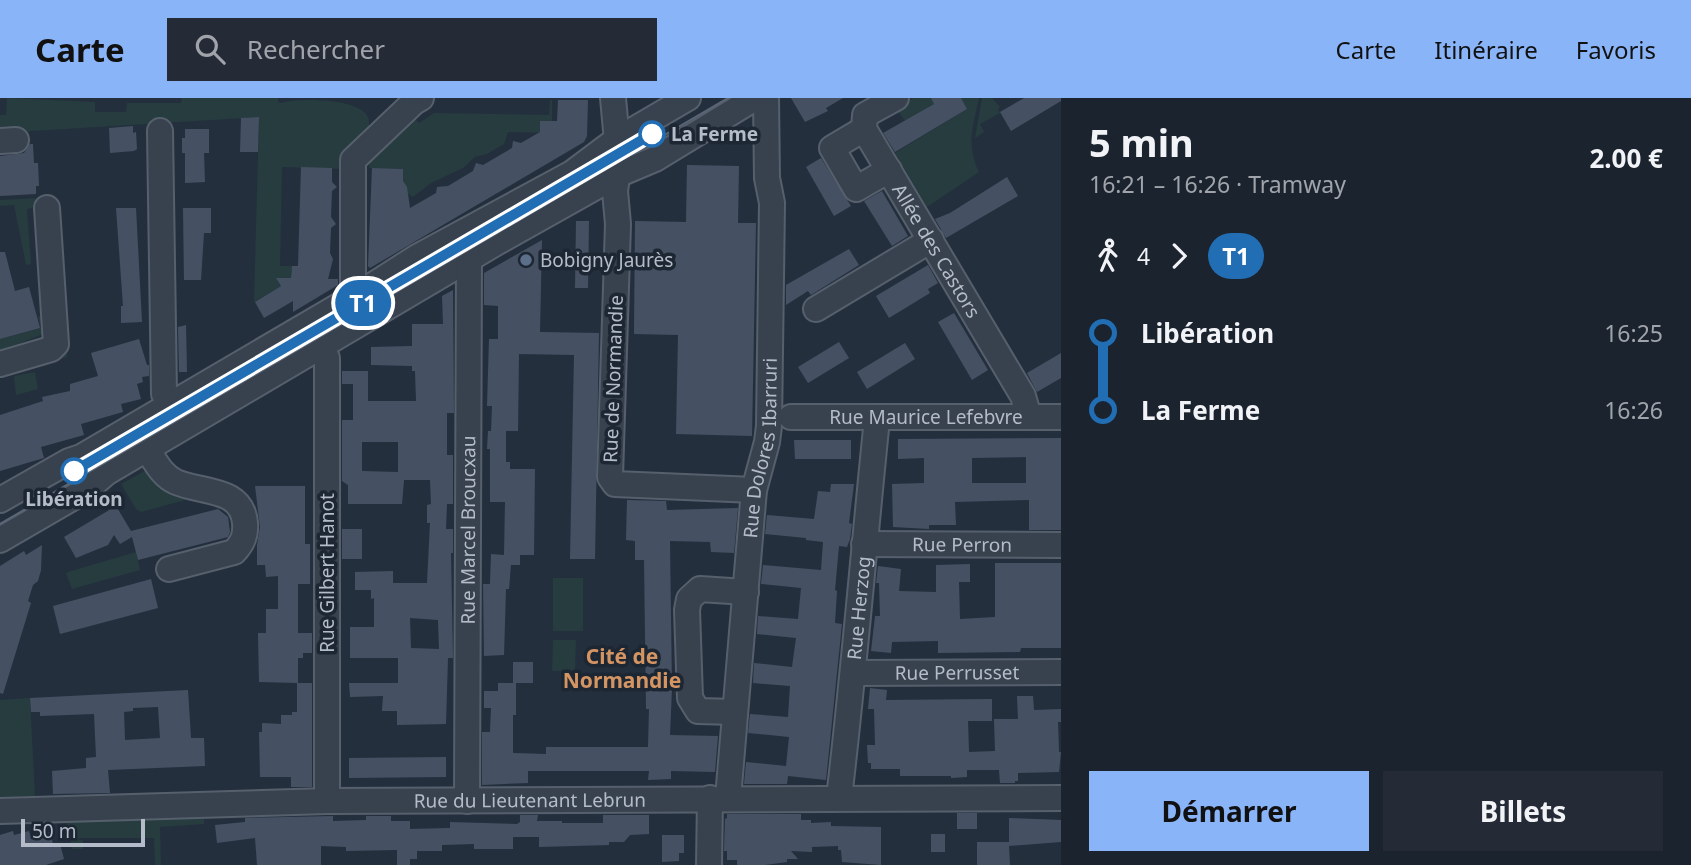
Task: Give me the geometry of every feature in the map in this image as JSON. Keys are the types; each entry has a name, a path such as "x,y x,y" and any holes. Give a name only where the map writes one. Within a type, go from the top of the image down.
{"street":[{"path":"359,294 353,284 353,160 421,98"},
{"name":"Rue de Normandie","path":"613,98 619,163 615,191 618,224 613,393 618,468 615,484 754,490"},
{"path":"0,500 81,457 359,294 417,257 572,173 616,140 688,98"},
{"path":"0,540 86,490 106,473 469,259 617,175 655,159 755,98"},
{"name":"Rue Dolores Ibarruri","path":"709,865 735,712 754,490 769,426 772,203 767,178 766,98"},
{"path":"889,170 856,189 832,148 864,129 865,115 896,98"},
{"name":"Allée des Castors","path":"864,129 1023,396 1029,416"},
{"path":"160,131 164,394 170,405"},
{"path":"0,364 51,349 56,344 47,208"},
{"path":"816,309 931,240"},
{"name":"Rue Marcel Broucxau","path":"467,801 469,259"},
{"name":"Rue Gilbert Hanot","path":"321,347 327,358 327,801"},
{"name":"Rue Maurice Lefebvre","path":"791,417 877,419 1061,416"},
{"name":"Rue Herzog","path":"839,798 854,673 877,419"},
{"path":"147,449 161,470 175,482 230,496 238,503 245,522 242,544 234,552 169,569"},
{"name":"Rue Perron","path":"864,544 1061,545"},
{"path":"735,712 698,711 692,704 687,610 689,599 700,589 746,592"},
{"name":"Rue Perrusset","path":"854,673 1061,671"},
{"name":"Rue du Lieutenant Lebrun","path":"0,811 327,801 1061,798"}],"green space":[{"path":"7,98 95,102 95,112 126,112 127,103 181,103 182,98 278,98 281,103 299,100 338,102 366,114 369,130 352,151 341,153 341,169 282,167 280,266 292,266 291,278 277,278 281,286 254,302 259,117 0,133 0,115 6,115"},
{"path":"913,98 933,98 934,104 905,121 896,108"},
{"path":"961,98 979,98 972,144 979,172 927,207 895,153 967,109"},
{"path":"982,98 992,98 1000,107 1000,113 980,124 984,132 975,138"},
{"path":"550,100 552,133 508,132 504,144 487,154 475,157 463,168 431,183 413,197 405,192 407,189 403,184 403,169 369,168 370,158 413,117 419,123 434,113 549,115"},
{"path":"56,197 67,357 51,362 51,203 27,209 31,264 26,265 14,205 0,206 0,200"},
{"path":"45,313 46,333 0,351 0,339 41,328 38,317"},
{"path":"35,372 38,389 16,395 14,376"},
{"path":"150,468 200,496 141,512 136,509 121,484"},
{"path":"136,552 140,570 72,589 66,573"},
{"path":"553,578 583,578 583,631 553,631"},
{"path":"553,640 576,640 575,671 552,671"},
{"path":"30,698 35,796 0,798 0,700"},
{"path":"204,815 204,824 160,827 161,865 155,865 154,838 79,838 78,840 83,840 83,849 72,849 67,820"}],"building":[{"path":"791,98 843,98 826,108 828,111 805,122"},
{"path":"931,98 961,98 967,109 895,152 883,133 934,104"},
{"path":"1024,98 1061,98 1061,101 1011,131 1000,112"},
{"path":"558,100 588,100 587,136 584,142 370,268 368,266 372,168 403,169 403,181 407,187 410,208 436,193 437,187 448,186 473,171 476,163 483,165 512,148 513,141 521,143 540,132 540,121 557,121"},
{"path":"259,117 258,152 240,152 241,118"},
{"path":"133,126 137,149 110,153 109,128"},
{"path":"185,129 209,129 209,153 204,153 205,182 185,183 182,138 185,138"},
{"path":"30,144 33,144 34,163 38,163 39,186 36,186 36,194 0,196 0,156 24,153"},
{"path":"821,158 851,206 834,216 806,167"},
{"path":"687,165 739,166 738,223 756,223 752,436 676,434 678,335 634,334 635,221 686,222"},
{"path":"301,167 332,168 332,182 337,187 332,191 331,217 336,224 331,228 330,253 333,259 328,279 338,279 338,285 293,312 293,301 264,318 255,302 281,286 276,278 291,278 292,266 298,266"},
{"path":"1007,177 1018,196 946,238 935,219 950,213"},
{"path":"882,191 908,236 892,246 864,201"},
{"path":"116,208 136,208 142,322 121,323 123,306"},
{"path":"183,208 211,208 211,233 204,233 201,280 184,280"},
{"path":"576,221 589,221 588,288 575,288"},
{"path":"542,240 540,332 599,333 595,559 570,559 574,355 519,354 518,431 506,431 506,462 510,462 510,469 535,469 534,555 520,555 520,565 511,565 509,589 506,589 504,655 484,656 483,584 490,584 491,554 504,555 505,502 490,502 490,449 487,449 492,406 487,406 489,339 498,339 498,306 484,305 484,273"},
{"path":"849,249 859,265 811,295 808,291 786,305 786,285"},
{"path":"0,252 5,252 15,291 29,287 40,328 0,339"},
{"path":"928,265 938,283 928,289 930,293 889,318 876,296"},
{"path":"453,290 454,413 447,413 447,455 453,455 453,504 447,504 446,529 453,529 453,658 448,658 446,724 397,725 397,711 382,711 383,696 350,697 349,683 398,683 398,658 350,658 350,627 374,627 374,598 371,599 371,590 355,590 355,572 393,571 393,583 427,583 430,523 427,523 427,505 431,504 430,480 404,480 402,504 348,504 348,485 342,481 342,420 353,420 353,384 342,384 342,371 368,371 368,401 416,401 415,371 412,371 412,366 371,365 371,347 412,346 412,324 443,324 442,296","holes":["362,442 398,442 398,472 362,471","410,618 438,620 439,649 411,648"]},
{"path":"954,313 988,370 972,380 938,322"},
{"path":"186,325 187,372 179,372 178,327"},
{"path":"139,339 149,365 149,376 142,377 143,382 137,384 141,399 121,404 123,412 81,424 84,435 41,447 44,458 0,471 0,415 43,401 42,397 70,391 70,384 98,376 91,353"},
{"path":"839,342 849,358 808,383 798,367"},
{"path":"905,343 915,359 867,389 857,372"},
{"path":"1061,353 1061,378 1037,392 1027,373"},
{"path":"1061,438 1061,530 1029,530 1029,500 955,502 956,525 929,525 929,529 893,527 892,484 924,483 924,458 898,459 898,439","holes":["1026,457 1026,483 972,483 972,458"]},
{"path":"794,440 851,440 851,459 795,459"},
{"path":"831,484 854,484 849,523 852,524 850,539 847,547 839,546 835,623 842,624 826,780 788,776 787,784 744,784 746,762 786,766 789,737 748,733 750,714 788,717 790,686 753,683 754,663 792,667 796,638 757,634 758,616 798,619 801,588 761,584 763,565 821,570 823,542 765,534 767,515 814,519 818,491 830,492"},
{"path":"255,486 305,486 305,544 310,544 310,584 298,584 298,633 312,633 312,653 303,653 303,658 298,658 298,683 259,682 258,633 266,633 266,609 278,609 278,576 266,577 265,565 257,565 260,527"},
{"path":"627,500 666,501 667,510 738,508 734,553 711,552 710,542 670,541 670,735 718,736 715,772 671,771 671,779 648,780 649,771 528,771 528,783 482,785 482,732 490,732 491,708 484,708 484,691 498,691 498,683 513,683 513,662 533,662 533,683 516,683 513,753 546,754 546,747 648,747 644,560 635,560 635,541 626,540"},
{"path":"116,506 131,531 218,509 228,517 230,532 228,537 138,560 132,537 120,544 114,535 108,545 76,558 64,537"},
{"path":"342,529 362,529 362,559 342,559"},
{"path":"42,545 41,570 28,601 31,603 3,694 0,693 0,566 24,551 26,555"},
{"path":"995,563 1061,563 1061,648 1021,648 1020,652 938,653 938,641 892,642 891,653 871,651 875,616 880,616 879,583 876,583 878,566 901,569 899,591 936,592 936,565 970,564 970,582 959,582 960,619 995,617"},
{"path":"151,579 158,608 60,634 53,606"},
{"path":"297,683 312,683 312,787 291,787 291,777 260,777 259,732 262,732 262,723 281,724 281,715 297,712"},
{"path":"870,688 887,690 886,700 992,699 992,721 968,721 969,752 995,751 994,719 1018,719 1017,696 1033,696 1034,710 1061,709 1061,722 1058,722 1061,752 1059,772 1018,773 1018,781 1015,783 1000,783 999,770 967,770 967,777 951,778 900,776 900,769 871,769 867,745 875,745 874,709 868,709"},
{"path":"188,690 191,738 204,738 205,766 108,770 110,793 53,794 52,771 86,768 86,758 96,757 94,714 40,716 40,712 31,712 30,698","holes":["158,707 160,738 125,740 124,712 133,711 133,708"]},
{"path":"446,757 446,777 349,778 349,758"},
{"path":"957,813 977,813 977,829 957,829"},
{"path":"727,814 801,814 801,820 811,820 811,823 831,822 831,826 881,827 881,865 842,862 838,846 812,847 812,852 791,851 798,859 787,859 787,862 737,865 737,860 727,860 727,851 724,851"},
{"path":"520,815 538,815 537,821 603,823 603,815 649,815 649,834 630,835 624,842 609,842 609,845 539,847 539,837 513,837 513,849 474,849 474,844 442,845 442,851 417,851 417,859 410,859 410,865 397,865 397,850 346,851 346,847 321,846 321,865 257,865 255,838 217,843 215,825 245,822 245,818 333,816 333,821 366,820 366,816 391,816 391,821 410,821 410,829 450,828 450,822 517,824 520,822"},
{"path":"1009,818 1061,820 1061,842 1009,846 1010,865 977,865 977,842 1009,842"},
{"path":"13,831 14,835 29,831 31,838 49,832 54,846 60,844 64,859 46,865 0,865 0,835"},
{"path":"931,834 945,834 945,852 931,852"},
{"path":"662,835 684,835 684,853 679,853 679,861 662,862"}],"tram line":[{"path":"0,524 728,98"},
{"name":"T1","path":"74,471 652,134"}],"place":[{"name":"La Ferme","path":"652,134"},
{"name":"Bobigny Jaurès","path":"526,260"},
{"name":"Libération","path":"74,471"}],"district":[{"name":"Cité de Normandie","path":"622,669"}]}
